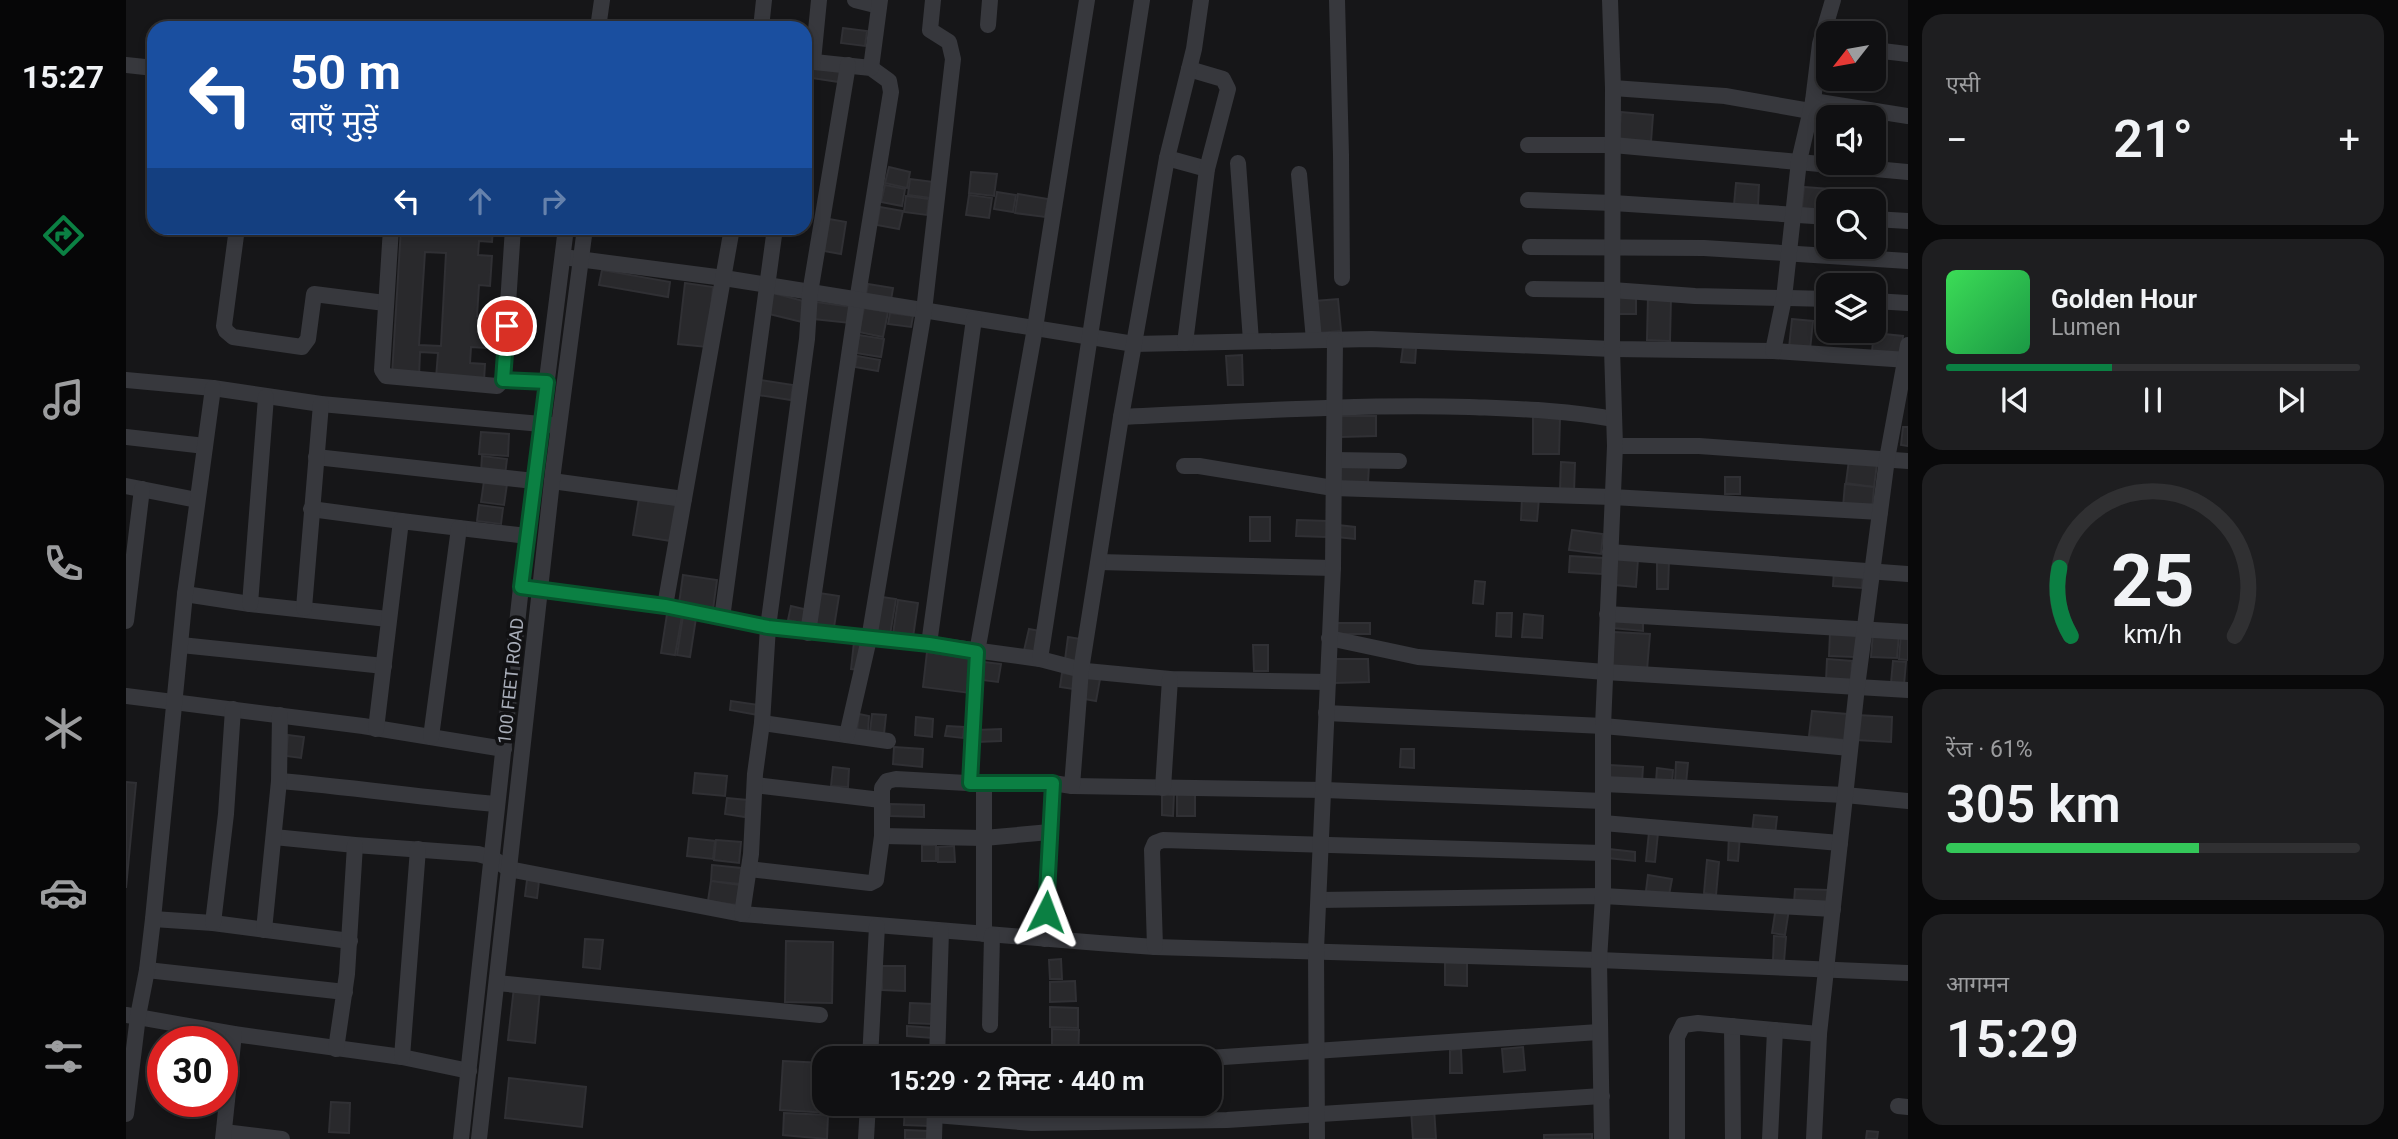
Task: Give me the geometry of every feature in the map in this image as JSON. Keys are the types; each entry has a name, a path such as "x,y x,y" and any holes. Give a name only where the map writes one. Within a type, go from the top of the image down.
{"street":[{"path":"599,21 602,0"},
{"path":"762,21 764,0"},
{"path":"812,43 819,0"},
{"path":"855,0 880,3 871,68"},
{"path":"847,735 869,639 924,311 953,59 947,39 930,30 933,0"},
{"path":"988,25 990,0"},
{"path":"990,1025 984,838 977,783 977,652 1035,328 1087,0"},
{"path":"1040,659 1142,0"},
{"path":"1072,786 1081,670 1121,417 1167,158 1189,69 1201,0"},
{"path":"1337,0 1342,278"},
{"path":"1602,1139 1599,960 1603,896 1603,726 1615,446 1610,0"},
{"path":"1829,21 1833,0"},
{"path":"1886,51 1908,54"},
{"path":"808,633 891,92 889,81 871,68 812,61"},
{"path":"126,65 147,67"},
{"path":"742,914 749,869 768,627 807,339 810,293 848,65"},
{"path":"1185,342 1207,169 1228,89 1223,79 1189,69"},
{"path":"1773,351 1784,298 1799,161 1816,84"},
{"path":"1613,88 1725,96 1908,117"},
{"path":"1528,145 1613,145 1908,172"},
{"path":"1167,158 1207,169"},
{"path":"1238,163 1251,341"},
{"path":"1299,174 1314,340"},
{"path":"1528,200 1816,216"},
{"path":"1886,220 1908,221"},
{"path":"236,235 224,326 233,338 302,347 308,339 314,294 385,303"},
{"path":"390,235 380,367 386,376 497,386 503,380 513,235"},
{"name":"100 FEET ROAD","path":"461,1139 521,587 565,235"},
{"name":"100 FEET ROAD","path":"479,1139 552,481 584,235"},
{"path":"665,606 731,235"},
{"path":"722,618 774,235"},
{"path":"1530,247 1613,246 1789,252 1908,261"},
{"path":"563,257 724,278 1134,344 1371,339 1612,349 1907,355 1880,512 1857,687 1819,1034 1814,1139"},
{"path":"1533,289 1816,299"},
{"path":"1886,302 1908,303"},
{"path":"929,644 974,319"},
{"path":"1317,1139 1316,950 1333,568 1335,340"},
{"path":"126,380 213,388 321,404 559,426"},
{"path":"503,380 547,382"},
{"path":"126,1114 132,1016 147,970 185,594 213,388"},
{"path":"250,604 266,397"},
{"path":"304,608 321,404"},
{"path":"1121,417 1412,406 1528,409 1581,413 1613,419"},
{"path":"126,437 205,446"},
{"path":"1615,446 1699,446 1908,461"},
{"path":"316,457 534,481"},
{"path":"1334,460 1399,461"},
{"path":"1184,466 1199,466 1333,488 1612,497 1880,512"},
{"path":"552,481 684,499"},
{"path":"126,621 134,488 197,500"},
{"path":"311,509 527,536"},
{"path":"376,729 401,521"},
{"path":"431,737 459,528"},
{"path":"1610,552 1908,574"},
{"path":"1099,562 1333,568"},
{"path":"521,587 665,606 808,633 929,644 1040,659 1081,670 1170,679 1328,682"},
{"path":"185,594 388,619"},
{"path":"1607,614 1908,632"},
{"path":"1329,638 1419,657 1605,672 1908,690"},
{"path":"181,645 383,666"},
{"path":"1163,788 1170,679"},
{"path":"126,696 280,715 504,749"},
{"path":"213,923 226,814 233,709"},
{"path":"1326,713 1603,726 1850,748"},
{"path":"264,930 279,781 280,715"},
{"path":"762,723 888,741"},
{"path":"749,869 870,883 876,880 882,836 882,788 887,781 896,779 1053,783 1072,786 1325,790 1603,801"},
{"path":"279,781 497,804"},
{"path":"1045,939 1053,783"},
{"path":"1603,784 1845,794 1908,801"},
{"path":"755,785 881,800"},
{"path":"1603,823 1840,844"},
{"path":"882,836 984,838 1050,832"},
{"path":"274,837 478,854 492,858 509,869 742,914 877,926 1155,947 1316,950 1908,973"},
{"path":"1155,947 1152,850 1155,843 1163,840 1603,853"},
{"path":"336,1049 350,941 355,845"},
{"path":"401,1057 418,849"},
{"path":"1319,900 1603,896 1833,909"},
{"path":"153,919 213,923 350,941"},
{"path":"871,1046 877,926"},
{"path":"937,1046 941,931"},
{"path":"147,970 345,992"},
{"path":"497,983 820,1015"},
{"path":"132,1016 189,1026"},
{"path":"1677,1139 1676,1037 1683,1025 1698,1023 1819,1034"},
{"path":"1732,1026 1733,1139"},
{"path":"1770,1139 1775,1030"},
{"path":"1222,1057 1599,1032"},
{"path":"238,1035 401,1057 469,1071"},
{"path":"980,1116 1032,1123 1227,1120 1602,1096"},
{"path":"866,1139 867,1116"},
{"path":"934,1139 935,1116"},
{"path":"226,1117 224,1135 282,1139"}],"building":[{"path":"843,28 867,31 865,46 841,43"},
{"path":"812,64 841,68 839,82 812,78"},
{"path":"1621,112 1653,115 1651,142 1619,139"},
{"path":"889,167 910,172 907,188 885,183"},
{"path":"971,172 997,174 994,196 969,193"},
{"path":"910,179 934,182 931,198 908,195"},
{"path":"1736,183 1759,185 1758,206 1734,205"},
{"path":"885,185 905,189 902,206 881,202"},
{"path":"1804,187 1830,189 1816,189 1816,210 1802,208"},
{"path":"997,192 1016,195 1013,212 994,209"},
{"path":"1018,194 1048,199 1045,217 1015,213"},
{"path":"969,195 992,198 989,218 966,215"},
{"path":"906,196 929,199 927,215 904,212"},
{"path":"880,207 903,211 899,229 877,225"},
{"path":"829,219 846,222 841,254 824,251"},
{"path":"401,235 492,235 492,242 479,241 478,255 492,256 490,286 479,285 477,316 488,316 486,348 471,347 470,363 485,364 484,381 436,378 438,353 420,352 419,377 392,375","holes":["425,252 446,253 441,346 419,345"]},
{"path":"602,270 670,282 668,297 599,285"},
{"path":"685,283 713,287 707,347 678,344"},
{"path":"868,284 893,288 891,300 866,295"},
{"path":"769,292 807,302 802,322 765,313"},
{"path":"1617,296 1636,296 1636,314 1617,314"},
{"path":"1648,296 1671,296 1670,341 1647,340"},
{"path":"1338,299 1341,331 1318,333 1315,301"},
{"path":"816,302 852,307 850,323 814,319"},
{"path":"864,308 888,312 883,337 859,332"},
{"path":"890,313 913,316 911,327 888,324"},
{"path":"1792,319 1813,321 1810,350 1789,348"},
{"path":"1886,334 1903,336 1901,354 1872,351 1873,343 1886,343"},
{"path":"859,335 884,339 881,357 856,353"},
{"path":"1403,347 1416,348 1415,363 1401,362"},
{"path":"1242,355 1243,385 1228,385 1226,356"},
{"path":"857,356 880,360 878,371 855,367"},
{"path":"760,380 793,385 791,400 758,395"},
{"path":"1341,416 1376,416 1376,436 1341,437"},
{"path":"1533,417 1560,417 1559,454 1533,454"},
{"path":"1903,427 1908,427 1908,446 1901,445"},
{"path":"481,432 509,434 508,456 479,454"},
{"path":"482,456 507,459 505,475 481,472"},
{"path":"1849,460 1877,464 1874,487 1846,483"},
{"path":"1561,462 1575,463 1574,492 1560,491"},
{"path":"1339,464 1369,465 1368,483 1338,482"},
{"path":"1725,477 1740,477 1740,494 1725,494"},
{"path":"484,481 507,484 504,505 481,502"},
{"path":"1845,484 1874,487 1872,510 1843,507"},
{"path":"1522,497 1539,498 1537,521 1521,520"},
{"path":"639,498 682,504 677,542 633,535"},
{"path":"479,505 503,508 501,524 477,521"},
{"path":"1250,517 1270,517 1270,541 1250,541"},
{"path":"1297,520 1327,521 1327,537 1296,536"},
{"path":"1338,525 1355,527 1355,539 1337,537"},
{"path":"1572,530 1603,534 1601,554 1569,550"},
{"path":"1570,556 1603,558 1602,574 1569,572"},
{"path":"1617,557 1638,559 1636,587 1615,585"},
{"path":"1657,560 1669,560 1668,589 1657,589"},
{"path":"1834,570 1863,572 1862,588 1833,586"},
{"path":"683,575 717,580 713,609 679,604"},
{"path":"1475,581 1485,582 1483,604 1473,603"},
{"path":"819,593 839,596 834,627 814,624"},
{"path":"882,597 896,599 890,635 876,632"},
{"path":"898,600 918,603 913,637 893,634"},
{"path":"791,606 808,610 805,624 788,620"},
{"path":"1497,613 1512,613 1511,637 1496,636"},
{"path":"667,614 682,616 675,655 661,653"},
{"path":"1524,614 1543,616 1542,638 1522,637"},
{"path":"683,616 696,618 690,657 677,655"},
{"path":"1614,618 1643,621 1643,631 1613,628"},
{"path":"1336,623 1370,623 1370,634 1336,634"},
{"path":"1029,629 1040,631 1035,658 1023,655"},
{"path":"1614,632 1650,634 1647,670 1612,667"},
{"path":"1873,632 1899,634 1897,658 1871,657"},
{"path":"1830,633 1857,634 1855,657 1829,656"},
{"path":"1901,634 1908,635 1908,660 1899,659"},
{"path":"1068,637 1081,639 1078,662 1065,660"},
{"path":"854,642 864,644 860,670 851,669"},
{"path":"1253,645 1268,645 1268,671 1254,671"},
{"path":"927,652 974,659 970,693 923,687"},
{"path":"1333,659 1368,659 1369,682 1334,683"},
{"path":"1827,659 1852,661 1851,682 1826,681"},
{"path":"1893,661 1906,662 1904,685 1891,683"},
{"path":"984,662 1001,664 998,682 982,680"},
{"path":"1062,673 1075,675 1074,689 1060,687"},
{"path":"1083,676 1100,679 1096,701 1079,698"},
{"path":"731,701 759,705 758,715 730,710"},
{"path":"1812,711 1847,714 1845,740 1809,736"},
{"path":"859,714 869,716 868,731 857,730"},
{"path":"872,714 886,715 884,734 870,732"},
{"path":"1857,715 1892,717 1891,742 1856,740"},
{"path":"916,717 933,719 932,737 915,735"},
{"path":"947,726 964,727 963,738 945,736"},
{"path":"1001,729 1001,741 977,742 977,730"},
{"path":"288,735 304,737 301,758 286,756"},
{"path":"894,747 923,749 922,767 893,764"},
{"path":"1401,749 1414,749 1414,768 1400,767"},
{"path":"1676,762 1688,763 1686,784 1675,783"},
{"path":"1609,765 1643,767 1642,782 1608,779"},
{"path":"833,767 849,769 848,787 831,786"},
{"path":"1657,768 1673,770 1672,783 1656,782"},
{"path":"695,773 727,776 725,796 693,793"},
{"path":"126,782 136,783 126,888"},
{"path":"1162,792 1174,793 1173,816 1162,815"},
{"path":"1177,794 1195,794 1195,816 1177,816"},
{"path":"727,798 747,800 745,817 725,814"},
{"path":"890,804 924,805 924,817 890,816"},
{"path":"1754,815 1777,817 1775,835 1752,832"},
{"path":"1649,832 1658,833 1655,862 1646,861"},
{"path":"1729,834 1740,835 1738,861 1728,860"},
{"path":"689,838 715,841 713,859 687,856"},
{"path":"716,840 741,842 739,863 714,860"},
{"path":"922,845 936,845 936,861 922,861"},
{"path":"954,846 955,862 938,862 938,847"},
{"path":"1609,849 1635,852 1635,861 1608,858"},
{"path":"1707,860 1719,862 1716,895 1704,893"},
{"path":"712,865 741,868 740,884 711,881"},
{"path":"1648,875 1672,879 1669,895 1646,891"},
{"path":"527,880 539,881 537,898 525,896"},
{"path":"711,881 740,885 737,905 708,901"},
{"path":"1795,889 1828,890 1828,903 1794,903"},
{"path":"1776,907 1789,909 1785,935 1772,933"},
{"path":"1774,936 1786,937 1784,962 1773,961"},
{"path":"585,939 603,940 600,969 583,967"},
{"path":"786,941 833,942 832,1003 785,1002"},
{"path":"1061,959 1062,979 1050,979 1049,960"},
{"path":"1445,962 1467,963 1467,986 1445,985"},
{"path":"882,966 905,966 905,991 882,990"},
{"path":"1075,981 1076,1001 1050,1002 1050,982"},
{"path":"514,987 540,990 535,1043 508,1040"},
{"path":"910,1003 934,1004 933,1024 909,1023"},
{"path":"1050,1007 1078,1008 1078,1028 1050,1027"},
{"path":"907,1026 934,1028 933,1038 907,1036"},
{"path":"1052,1029 1079,1030 1078,1046 1052,1046"},
{"path":"1523,1047 1525,1070 1504,1072 1502,1049"},
{"path":"1461,1049 1462,1073 1450,1073 1450,1050"},
{"path":"783,1061 812,1062 812,1112 780,1110"},
{"path":"509,1078 586,1087 582,1127 505,1118"},
{"path":"331,1102 350,1103 349,1133 329,1132"},
{"path":"1434,1108 1436,1139 1413,1139 1411,1110"},
{"path":"784,1113 828,1116 827,1139 783,1135"},
{"path":"904,1116 930,1116 930,1126 904,1125"},
{"path":"905,1130 929,1131 929,1139 905,1139"},
{"path":"1867,1131 1878,1132 1877,1139 1866,1139"},
{"path":"1592,1134 1592,1139 1544,1139 1544,1135"}],"route":[{"path":"507,326 503,380 547,382 521,587 665,606 808,633 929,644 977,652 970,783 1053,783 1046,912"}]}
